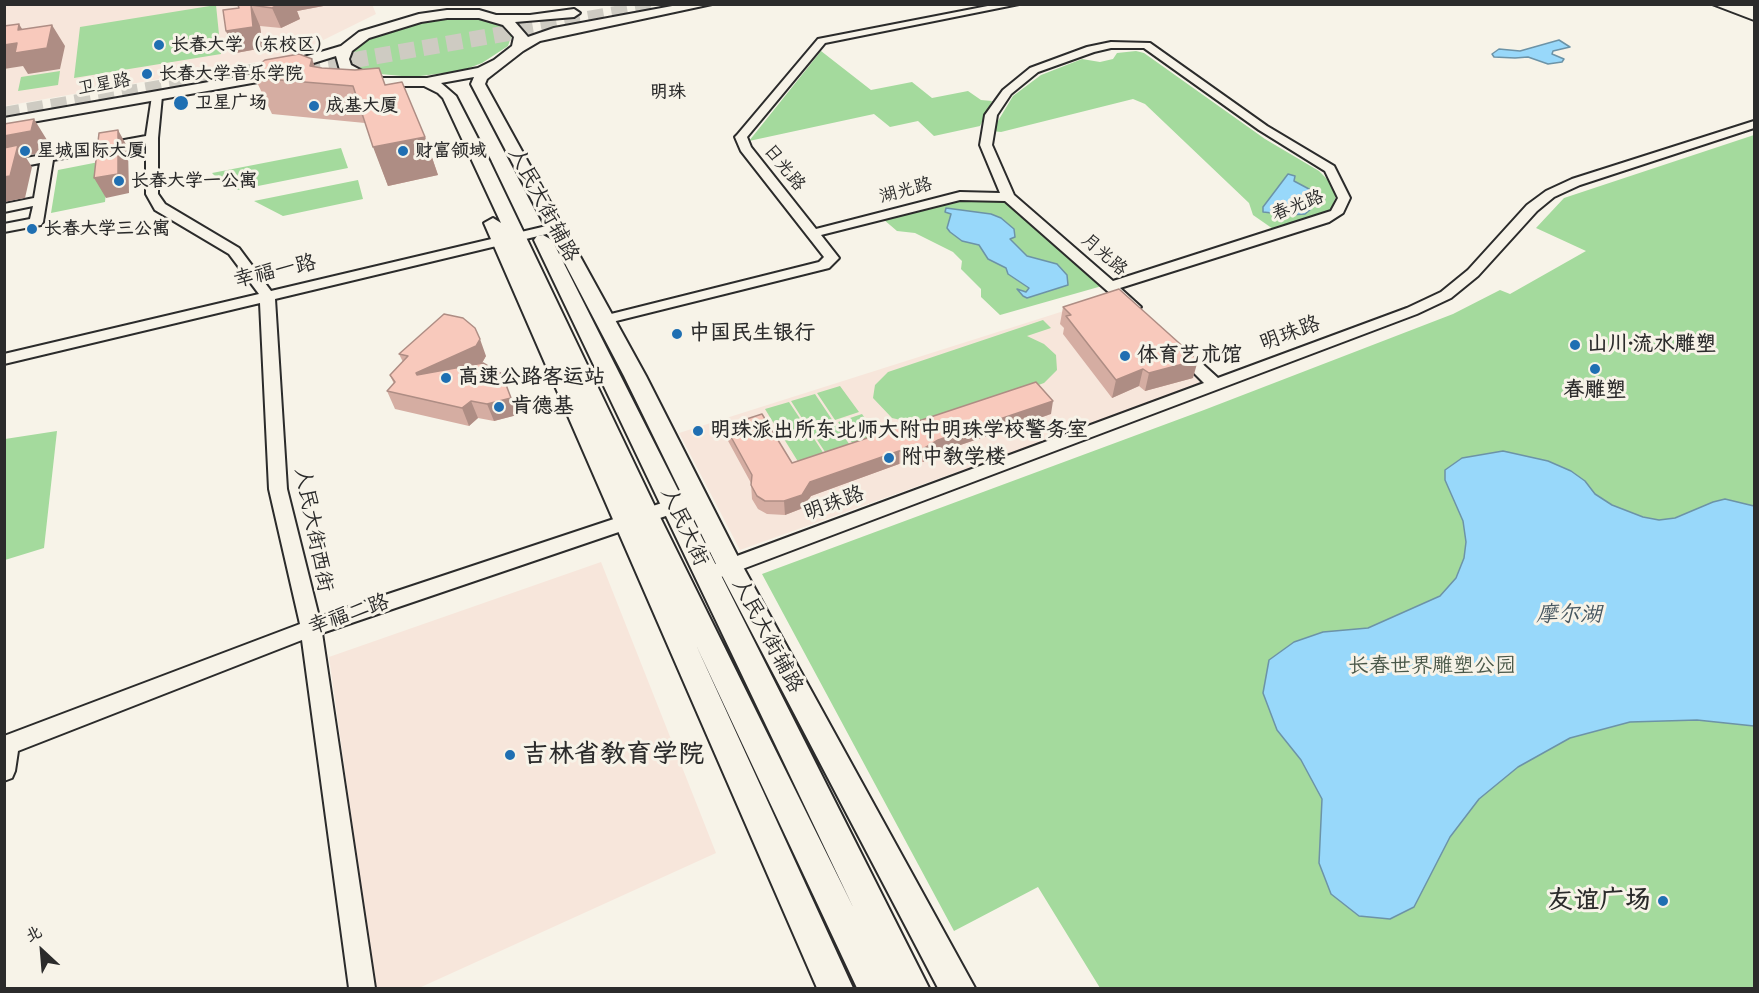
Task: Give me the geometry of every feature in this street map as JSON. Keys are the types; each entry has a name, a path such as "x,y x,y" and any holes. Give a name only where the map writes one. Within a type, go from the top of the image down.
{"highway":[{"path":"1736,4 1755,10"}],"main road":[{"path":"494,66 544,35 706,4"},
{"path":"1718,4 1755,16"},
{"path":"530,19 485,8 443,8 403,15 342,38 332,49 321,69 362,87 421,84 529,56 544,35"},
{"path":"421,84 383,82 352,74 345,67 342,59 346,49 364,35 403,15 443,8 496,18 530,19 587,10"},
{"path":"564,14 555,21 559,26 572,28"},
{"path":"494,66 521,38 516,28 496,18"},
{"name":"卫星路","path":"4,123 321,69 346,49"},
{"name":"人民大街","path":"494,66 466,85 528,235 636,517 875,988"},
{"name":"卫星路","path":"4,116 321,69 352,74"},
{"name":"人民大街","path":"421,84 443,90 449,96 528,235 674,505 718,570 911,988"},
{"name":"人民大街辅路","path":"528,235 604,320 698,498 718,570 957,988"},
{"path":"636,517 835,988"}],"street":[{"name":"日光路","path":"604,320 824,265 832,258 745,148 741,137 822,41 1015,4"},
{"name":"春光路","path":"1008,197 986,145 991,115 1007,92 1034,70 1112,45 1146,45 1200,81 1263,128 1330,169 1339,184 1344,199 1336,213 1324,219 1111,286"},
{"path":"157,96 152,138 152,194 160,207 234,251 267,295"},
{"name":"明珠路","path":"718,570 1412,311 1446,295 1481,264 1532,208 1559,190 1576,182 1755,124"},
{"path":"4,166 152,138"},
{"path":"4,228 36,222 47,158"},
{"name":"湖光路","path":"814,233 960,195 1008,197"},
{"name":"月光路","path":"1008,197 1142,314"},
{"path":"4,208 40,201"},
{"name":"幸福一路","path":"4,359 528,235"},
{"name":"人民大街西街","path":"267,295 278,489 311,628 362,988"},
{"name":"幸福二路","path":"6,746 311,628 698,498"},
{"path":"4,771 6,746"}],"shaded area":[{"name":"长春大学（东校区）","path":"372,4 376,14 291,56 5,106 4,5"},
{"path":"1108,297 1202,384 740,550 679,433"},
{"name":"吉林省教育学院","path":"601,562 716,853 419,988 375,988 329,657"}],"green space":[{"path":"216,5 221,54 74,78 80,27"},
{"path":"462,16 497,23 507,29 511,37 508,46 482,63 461,71 412,77 370,73 357,66 352,58 354,49 363,40 418,20"},
{"path":"821,51 871,90 912,82 932,98 968,91 981,100 992,101 980,126 934,136 918,121 890,127 874,114 749,141"},
{"path":"1136,51 1144,53 1265,139 1319,171 1330,182 1336,196 1330,212 1276,231 1253,215 1249,203 1145,104 1133,99 1001,132 992,131 1013,96 1041,75 1082,59 1100,62 1113,59 1117,53"},
{"path":"60,71 58,85 18,91 21,77"},
{"name":"长春世界雕塑公园","path":"1754,135 1754,988 1100,988 1038,887 954,931 762,574 1204,410 1453,314 1500,290 1510,294 1586,251 1536,228 1564,198"},
{"path":"341,148 348,168 238,190 221,182 212,173"},
{"path":"109,160 105,202 51,213 58,170"},
{"path":"358,180 363,199 283,216 254,201"},
{"path":"960,199 1007,202 1102,286 1000,315 981,297 981,289 961,269 962,261 953,252 915,233 897,231 883,219"},
{"path":"1043,320 1051,328 1027,336 1044,344 1056,355 1057,370 1044,383 941,420 914,423 892,418 873,398 875,385 888,372"},
{"path":"840,386 859,412 835,420 817,393"},
{"path":"815,394 833,421 809,429 791,401"},
{"path":"789,402 807,429 782,437 765,409"},
{"path":"862,414 882,442 857,450 838,422"},
{"path":"834,421 853,450 829,458 810,429"},
{"path":"57,431 44,548 5,560 5,439"},
{"path":"809,431 828,460 802,468 784,439"}],"water":[{"path":"1559,40 1570,47 1553,51 1552,54 1564,59 1562,62 1548,64 1528,57 1494,57 1492,54 1499,49 1520,51"},
{"path":"1288,174 1295,176 1294,181 1309,189 1315,202 1311,209 1305,214 1291,215 1263,212 1263,207"},
{"path":"946,208 991,214 1001,218 1014,229 1015,237 1010,239 1027,256 1057,264 1067,275 1068,285 1027,298 1023,296 1017,289 1026,292 1029,288 1008,274 1006,268 988,259 979,245 962,241 950,232 947,228 951,214 945,212"},
{"name":"摩尔湖","path":"1503,451 1548,461 1571,471 1585,481 1595,494 1612,505 1643,517 1659,520 1675,518 1725,499 1754,506 1754,726 1697,720 1630,722 1570,738 1518,767 1479,799 1450,837 1414,907 1390,919 1359,916 1331,894 1319,863 1322,799 1301,760 1277,730 1263,693 1269,660 1294,642 1323,632 1368,628 1440,596 1456,578 1464,558 1466,542 1463,521 1445,480 1445,470 1462,458"}],"building":[{"path":"239,4 279,4 272,8 251,5 253,27 226,31 223,10 239,8"},
{"path":"19,24 18,30 52,25 47,48 15,53 17,43 4,45 4,26"},
{"path":"299,54 312,59 310,66 355,70 379,68 385,85 402,82 425,137 373,147 353,86 255,78 254,68 265,60"},
{"path":"34,119 31,131 4,136 4,124"},
{"path":"118,130 118,174 94,178 99,133"},
{"path":"18,145 10,176 4,177 4,148"},
{"name":"体育艺术馆","path":"1119,289 1198,360 1149,373 1143,369 1116,380 1066,316 1071,315 1063,307"},
{"path":"444,314 463,318 475,328 480,339 476,346 416,373 417,375 483,363 502,374 511,398 487,404 471,401 462,408 387,391 395,382 390,375 408,356 399,354"},
{"path":"1036,382 1053,401 938,440 923,449 899,451 810,482 802,495 784,501 765,501 757,496 751,485 752,475 725,426 762,414 792,463"}],"tunnel":[{"path":"281,73 673,4"},
{"path":"4,115 291,65"}],"place":[{"name":"长春大学（东校区）","path":"159,45"},
{"name":"长春大学音乐学院","path":"147,74"},
{"name":"卫星广场","path":"181,103"},
{"name":"成基大厦","path":"314,106"},
{"name":"星城国际大厦","path":"25,151"},
{"name":"财富领域","path":"403,151"},
{"name":"长春大学一公寓","path":"119,181"},
{"name":"长春大学三公寓","path":"32,229"},
{"name":"中国民生银行","path":"677,334"},
{"name":"山川·流水雕塑","path":"1575,345"},
{"name":"体育艺术馆","path":"1125,356"},
{"name":"春雕塑","path":"1595,369"},
{"name":"高速公路客运站","path":"446,378"},
{"name":"肯德基","path":"499,407"},
{"name":"明珠派出所东北师大附中明珠学校警务室","path":"698,431"},
{"name":"附中教学楼","path":"889,458"},
{"name":"吉林省教育学院","path":"510,755"},
{"name":"友谊广场","path":"1663,901"}],"district":[{"name":"明珠","path":"668,92"}]}
